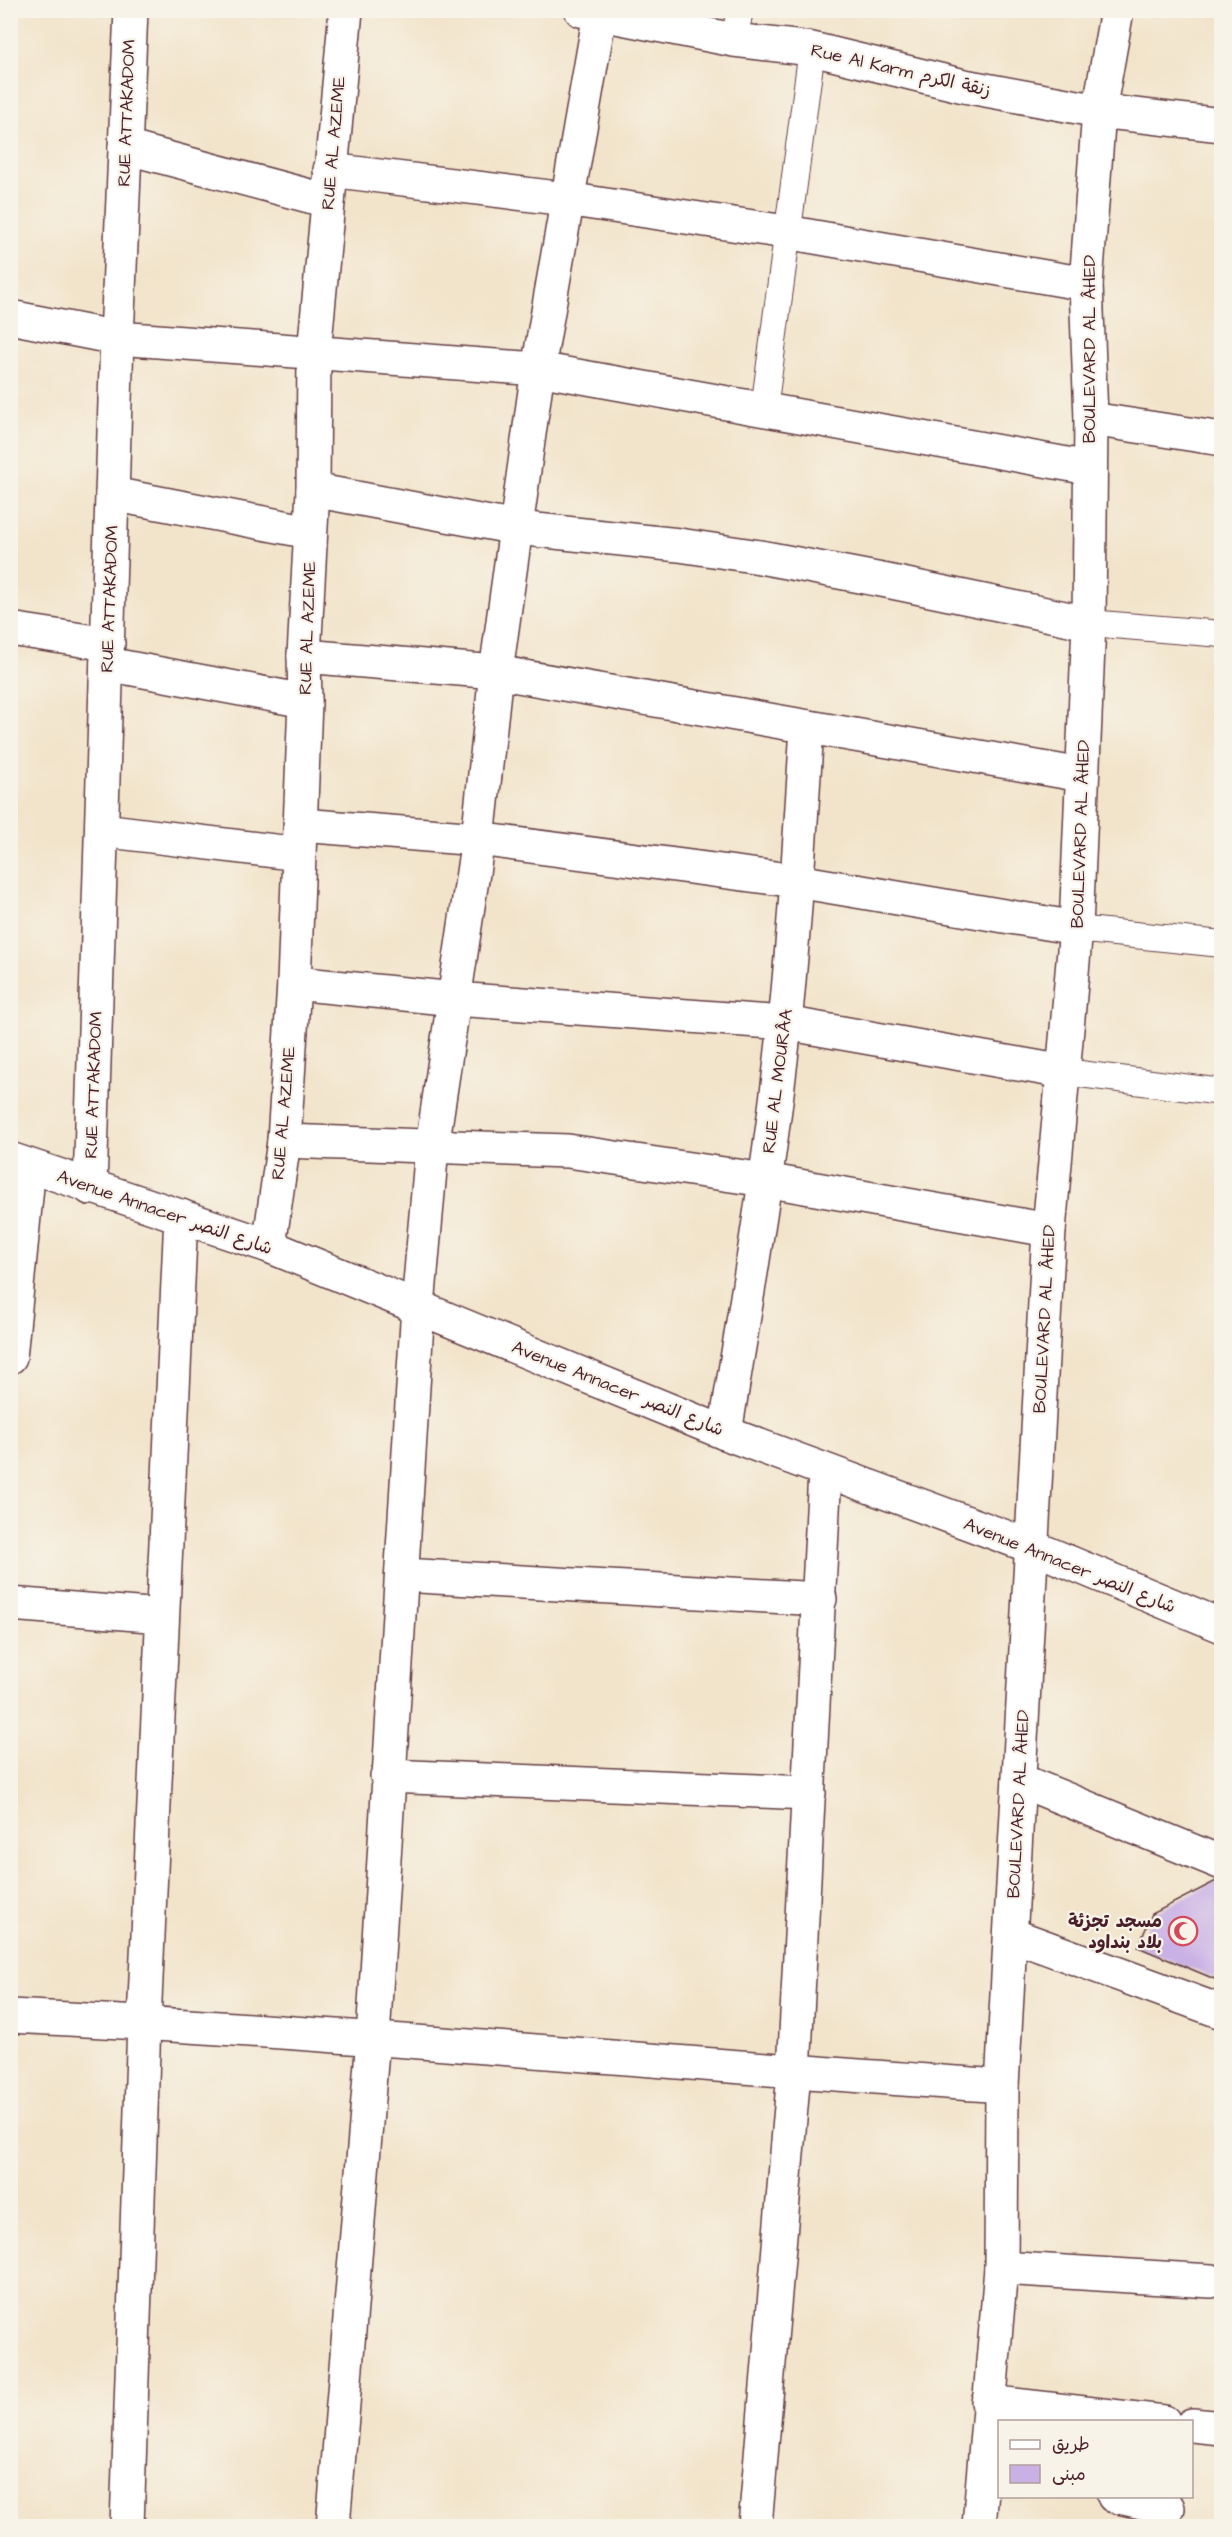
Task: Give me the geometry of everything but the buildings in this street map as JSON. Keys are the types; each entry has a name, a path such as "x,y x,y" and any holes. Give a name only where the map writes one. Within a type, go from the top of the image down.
{"street":[{"name":"RUE ATTAKADOM","path":"90,1188 117,338 131,10"},
{"name":"RUE AL AZEME","path":"269,1246 284,1141 294,983 305,701 304,656 313,490 314,353 346,10"},
{"name":"BOULEVARD AL ÂHED","path":"979,2526 991,2470 988,2402 1000,2268 1002,2086 1049,1230 1076,928 1089,623 1091,419 1086,284 1099,111 1117,10"},
{"path":"333,2526 373,2038 387,1776 418,1306 432,1148 478,839 496,672 538,369 594,11"},
{"name":"Rue Al Karm زنقة الكرم","path":"594,11 737,25 812,49 964,86 1099,111 1221,125"},
{"path":"764,409 812,49"},
{"path":"125,147 329,185 566,199 786,232 1086,284"},
{"path":"10,317 117,338 538,369 1089,468"},
{"path":"1091,419 1221,439"},
{"path":"313,490 517,528 679,545 759,557 1089,623 1221,634"},
{"path":"112,494 310,532"},
{"path":"10,629 305,701"},
{"path":"304,656 496,672 1082,775"},
{"name":"RUE AL MOURÂA","path":"724,1433 765,1179 785,1023 807,727"},
{"path":"102,830 300,839 478,839 797,881 1076,928 1221,944"},
{"path":"294,983 456,999 785,1023 1064,1072 1221,1092"},
{"path":"284,1141 568,1151 765,1179 1049,1230"},
{"path":"10,1358 20,1163"},
{"name":"Avenue Annacer شارع النصر","path":"20,1163 269,1246 724,1433 1030,1546 1221,1626"},
{"path":"127,2526 144,2022 181,1216"},
{"path":"755,2526 794,2072 825,1472"},
{"path":"402,1575 820,1599"},
{"path":"10,1604 162,1616"},
{"path":"387,1776 809,1793"},
{"path":"1019,1780 1221,1863"},
{"path":"1012,1935 1221,2012"},
{"path":"10,2016 144,2022 373,2038 794,2072 1002,2086"},
{"path":"1000,2268 1211,2281"},
{"path":"988,2402 1155,2420"},
{"path":"1193,2425 1221,2428"},
{"path":"1123,2498 1168,2508"}],"place":[{"name":"مسجد تجزئة بلاد بنداود","path":"1183,1931"}]}
